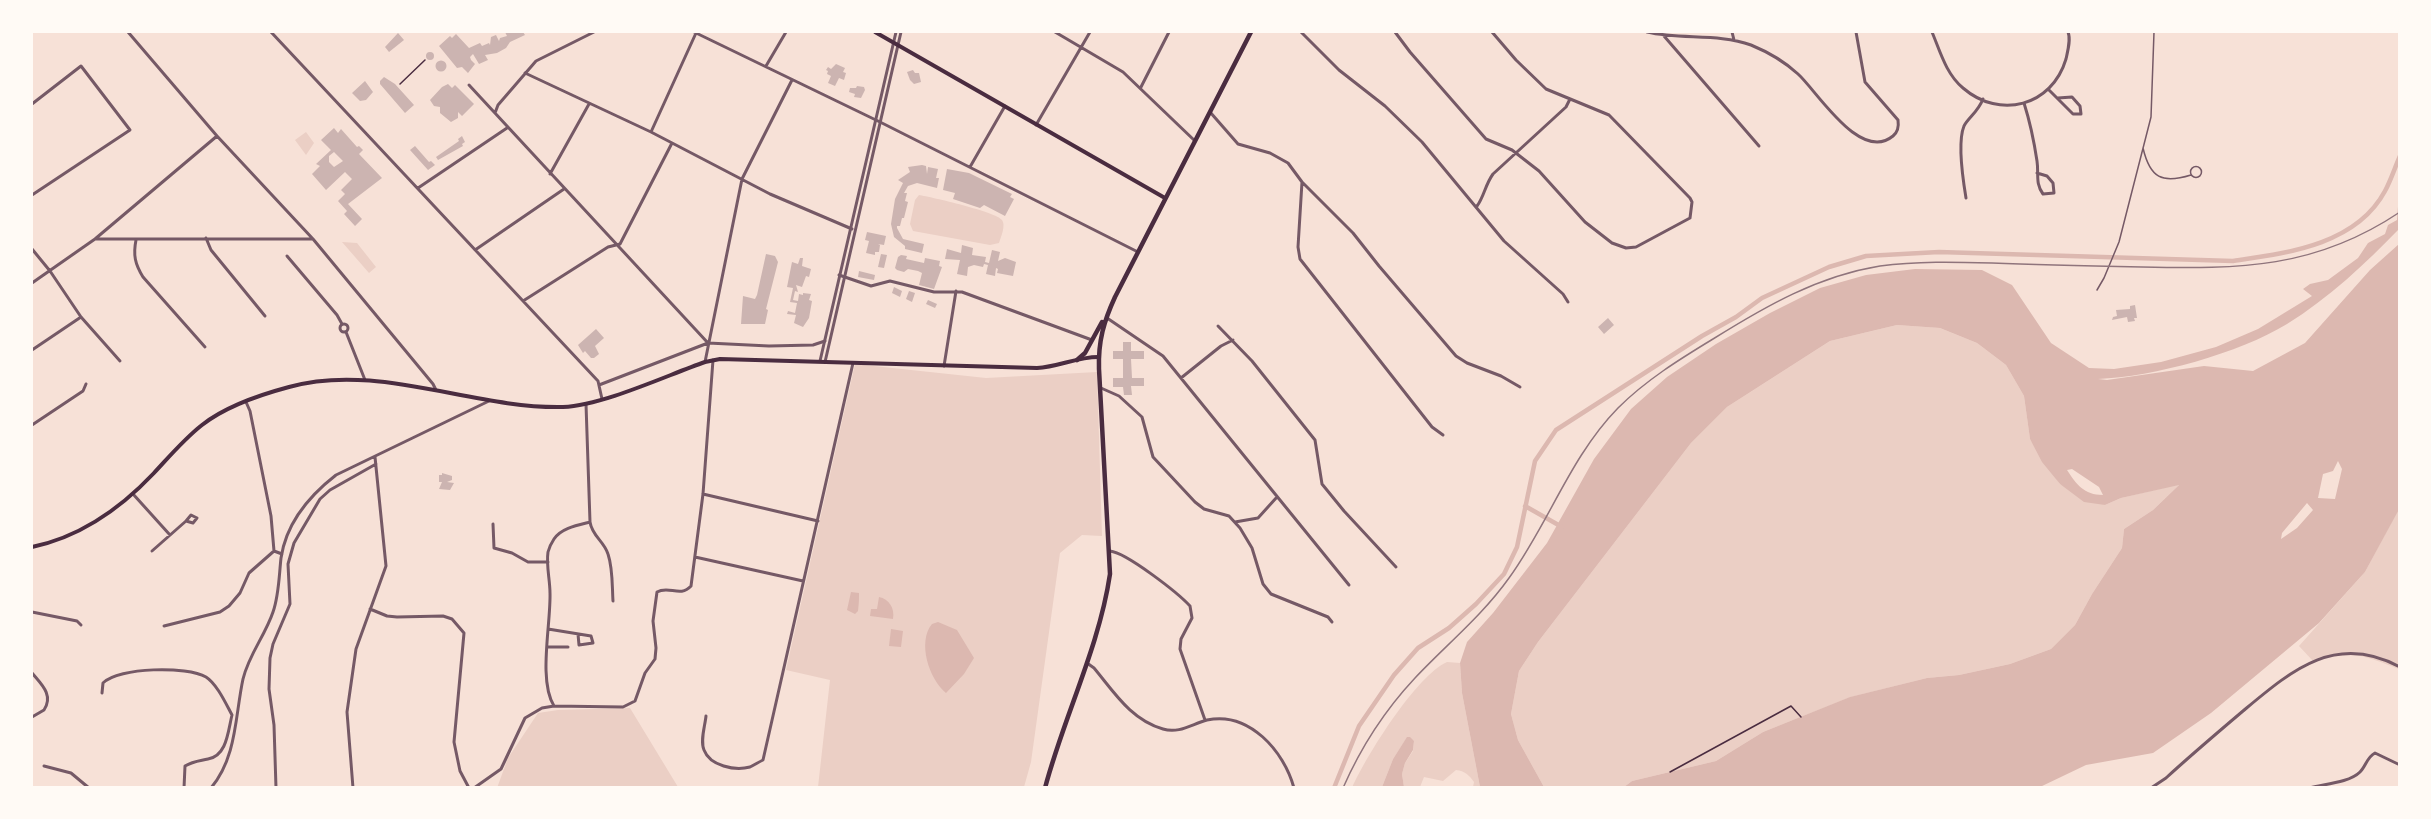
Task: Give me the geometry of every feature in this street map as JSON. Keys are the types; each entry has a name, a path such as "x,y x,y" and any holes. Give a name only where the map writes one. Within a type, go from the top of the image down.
{"main road":[{"path":"874,32 1165,198"},
{"path":"1077,360 1084,353 1106,317 1251,32"},
{"path":"1045,788 1087,663 1107,590 1110,551 1098,357 1106,317"},
{"path":"32,547 86,528 112,511 133,494 200,426 214,417 275,391 306,383 338,379 365,380 490,400 554,407 586,404 713,360 737,358 1037,368 1055,367 1077,360 1098,357"}],"street":[{"path":"128,32 217,136 313,239 433,384 436,392"},
{"path":"271,32 599,385 602,399"},
{"path":"495,114 498,105 540,58 594,32"},
{"path":"651,132 695,32 1138,252"},
{"path":"766,67 786,32"},
{"path":"896,32 896,43"},
{"path":"823,362 852,229 896,43 901,32"},
{"path":"1055,32 1123,72 1195,141"},
{"path":"1036,125 1090,32"},
{"path":"1141,87 1169,32"},
{"path":"1301,32 1339,70 1396,117 1422,142 1504,241 1563,294 1568,302"},
{"path":"1395,32 1486,139 1516,153 1539,171 1585,222 1619,247 1636,247 1690,218 1692,202 1690,198 1659,169 1616,121 1601,110 1554,94 1538,83 1492,32"},
{"path":"1647,32 1734,40 1764,52 1790,67 1833,115 1857,135 1871,141 1885,141 1896,133 1899,127 1898,120 1865,82 1856,32"},
{"path":"1732,32 1734,40"},
{"path":"1932,32 1953,78 1975,97 2013,105 2041,96 2048,89 2063,68 2067,53 2068,32"},
{"path":"1664,34 1759,146"},
{"path":"32,104 81,66 130,130 32,195"},
{"path":"525,73 651,132 742,179 852,229"},
{"path":"705,362 742,179 792,80"},
{"path":"469,84 507,128 708,343"},
{"path":"2048,89 2073,114 2081,114 2080,106 2072,97 2058,98"},
{"path":"1477,206 1487,182 1566,107 1570,99"},
{"path":"1966,198 1961,141 1964,126 1974,116 1983,99"},
{"path":"2024,103 2032,133 2038,187 2043,194 2054,193 2054,183 2047,176 2037,173"},
{"path":"550,174 589,104"},
{"path":"970,167 1005,106"},
{"path":"1210,112 1238,144 1270,153 1288,164 1302,182 1353,232 1456,356 1520,387"},
{"path":"418,188 507,128"},
{"path":"32,283 95,239 217,136"},
{"path":"523,302 608,247 616,246 627,231 672,143"},
{"path":"1302,182 1298,247 1300,259 1432,427 1443,435"},
{"path":"475,250 564,189"},
{"path":"206,238 211,250 264,316"},
{"path":"95,239 313,239"},
{"path":"135,240 134,257 136,266 143,277 205,347"},
{"path":"32,249 81,317 120,361"},
{"path":"287,256 337,315 342,324 340,330 345,332 365,380"},
{"path":"842,276 871,286 890,281 934,292 956,291 1092,340"},
{"path":"823,362 825,341 842,276"},
{"path":"944,366 956,291"},
{"path":"32,350 81,317"},
{"path":"1106,317 1163,356 1348,585"},
{"path":"1218,326 1233,340 1315,440 1322,484 1396,567"},
{"path":"1181,378 1221,346 1233,340"},
{"path":"599,385 708,343 813,345 825,341"},
{"path":"474,788 501,769 525,718 543,708 554,706 623,707 635,701 645,673 655,659 653,621 657,592 664,589 678,593 686,591 691,586 703,494 713,360"},
{"path":"706,716 703,745 704,752 709,758 728,768 750,767 763,760 853,363"},
{"path":"32,425 83,391 86,384"},
{"path":"1100,387 1119,396 1142,417 1153,458 1195,502 1204,509 1229,516 1235,522 1252,548 1263,584 1271,594 1328,617 1332,622"},
{"path":"211,788 226,767 247,666 274,609 282,554 292,527 312,496 336,475 490,400"},
{"path":"246,402 250,411 271,516 274,551"},
{"path":"586,404 591,530 607,551 613,601"},
{"path":"353,788 347,712 356,649 386,566 375,457"},
{"path":"276,788 269,672 273,644 290,604 288,564 294,543 301,526 320,499 330,490 376,464"},
{"path":"133,494 170,535"},
{"path":"703,494 818,521"},
{"path":"1235,522 1258,518 1277,497"},
{"path":"152,551 186,520"},
{"path":"554,706 549,694 547,647 550,592 549,550 555,537 565,530 591,522"},
{"path":"493,524 494,548 512,553 535,564 548,562"},
{"path":"274,551 282,554"},
{"path":"164,626 220,612 229,606 240,593 249,573 274,551"},
{"path":"1110,551 1123,555 1190,606 1192,618 1181,639 1180,649 1205,721"},
{"path":"695,557 803,581"},
{"path":"281,563 288,564"},
{"path":"370,609 387,616 397,617 443,616 452,619 464,633 454,742 460,771 469,788"},
{"path":"32,612 77,621 81,625"},
{"path":"548,629 591,636 593,643 579,645 578,634"},
{"path":"547,647 568,647"},
{"path":"2151,788 2166,778 2287,674 2313,661 2339,654 2364,655 2400,667"},
{"path":"1087,663 1122,703 1137,716 1153,725 1168,730 1178,730 1205,721 1221,719 1232,720 1257,731 1280,758 1294,788"},
{"path":"102,693 103,683 112,676 137,670 154,669 195,674 207,678 213,684 236,721"},
{"path":"32,673 45,690 48,699 44,710 32,717"},
{"path":"184,788 185,766 197,760 213,758 223,749 232,715"},
{"path":"2309,788 2351,777 2360,772 2371,755 2375,753 2400,765"},
{"path":"45,766 71,772 89,788"}],"lane":[{"path":"2097,290 2119,242 2151,117 2154,32"},
{"path":"2143,147 2148,165 2160,177 2173,180 2191,175"}],"path":[{"path":"400,84 425,60"},
{"path":"1670,772 1791,706 1801,717"}],"shaded area":[{"path":"306,132 314,143 306,155 295,140"},
{"path":"2399,193 2399,229 2332,292 2268,335 2196,362 2144,374 2098,379 2107,380 2204,366 2253,371 2305,343 2370,270 2399,244 2400,508 2365,572 2319,623 2211,713 2153,753 2086,765 2040,787 1624,787 1632,781 1716,761 1763,732 1850,697 1927,678 1959,675 2010,664 2051,649 2075,625 2122,548 2124,529 2153,510 2179,485 2121,498 2105,505 2084,502 2060,484 2042,462 2030,439 2024,396 2006,365 1977,343 1940,328 1897,325 1830,341 1727,407 1691,443 1538,642 1519,671 1511,714 1518,740 1544,787 1480,787 1462,693 1460,663 1467,642 1493,613 1547,543 1594,459 1631,409 1667,377 1716,344 1820,288 1866,275 1915,269 1982,270 2012,285 2051,343 2089,368 2114,369 2161,362 2216,347 2258,329 2312,296 2303,289 2310,284 2328,280 2358,258 2368,243 2385,234 2388,225 2397,220","holes":["2338,461 2342,469 2335,499 2318,498 2323,474 2333,471","2072,469 2099,487 2103,495 2081,488 2067,470","2307,503 2313,510 2297,528 2281,539 2282,533"]},
{"path":"919,195 963,205 989,213 1002,220 1004,225 999,243 990,245 913,231 910,224 915,200"},
{"path":"342,242 357,243 376,267 369,273"},
{"path":"1897,325 1940,328 1977,343 2006,365 2024,396 2030,439 2060,484 2105,505 2121,498 2180,484 2153,510 2124,529 2122,548 2075,625 2051,649 2010,664 1959,675 1927,678 1851,697 1763,732 1716,761 1632,781 1624,787 1544,787 1518,740 1511,714 1519,671 1538,642 1691,443 1727,407 1830,341"},
{"path":"855,364 986,378 1097,372 1102,536 1082,535 1060,553 1031,762 1024,787 818,787 830,680 786,670"},
{"path":"2399,508 2399,669 2366,657 2348,655 2313,661 2299,646 2365,572"},
{"path":"851,592 859,593 858,611 855,614 847,610"},
{"path":"879,597 890,605 893,619 870,616 871,609 877,609"},
{"path":"938,622 957,630 974,658 964,674 946,693 930,670 925,650 928,632 932,624"},
{"path":"891,629 903,631 901,647 889,646"},
{"path":"1447,662 1460,663 1462,693 1480,787 1473,787 1474,782 1468,775 1456,770 1443,781 1424,777 1420,787 1404,787 1402,774 1405,763 1413,751 1414,741 1407,738 1393,759 1382,787 1352,788 1368,757 1393,718 1421,683"},
{"path":"630,708 678,787 497,788 508,758 538,713 558,710"},
{"path":"1407,737 1414,741 1413,750 1405,763 1402,774 1404,787 1382,787 1393,759"}],"building":[{"path":"505,32 523,32 525,35 510,42 506,48 497,53 485,55 488,60 479,64 473,54 470,57 475,64 468,73 462,67 457,68 439,46 450,36 452,38 456,34 469,48 480,43 482,46 489,43 490,45 491,37 496,35 499,41 500,38 507,36"},
{"path":"398,33 404,40 389,52 385,47"},
{"path":"430,52 434,56 430,60 426,56"},
{"path":"441,60 447,66 441,72 435,66"},
{"path":"836,64 845,68 843,72 846,73 844,80 839,78 835,86 828,83 831,76 826,70"},
{"path":"913,70 919,73 921,82 914,84 910,80 907,72"},
{"path":"384,77 395,84 414,105 405,113 380,84"},
{"path":"365,81 373,92 366,100 360,101 352,93"},
{"path":"448,84 452,88 455,85 474,104 462,116 458,112 458,118 451,122 440,113 440,107 434,106 430,100"},
{"path":"864,87 865,90 861,98 854,97 855,94 849,92 850,88"},
{"path":"334,128 338,133 341,129 357,147 363,150 359,154 382,178 348,204 362,219 355,226 344,214 347,211 338,201 345,194 341,190 352,179 345,172 326,190 312,174 320,166 316,164 331,150 321,140","holes":["334,152 343,161 334,167 329,162 329,156"]},
{"path":"462,136 465,142 463,146 438,160 436,157 459,141 458,139"},
{"path":"415,146 429,162 435,165 428,170 410,150"},
{"path":"926,166 927,174 928,167 938,169 937,188 917,183 908,186 904,193 907,193 905,201 908,202 904,218 897,228 903,239 924,244 922,253 905,249 905,246 894,237 891,224 895,199 903,183 898,180 910,172 908,167"},
{"path":"947,169 969,173 1012,194 1010,197 1014,199 1005,216 984,205 980,208 953,199 955,193 943,190"},
{"path":"867,232 886,236 884,245 878,244 880,245 879,252 875,252 875,255 866,253 869,241 865,240"},
{"path":"962,245 973,248 972,255 986,257 985,262 989,263 992,250 1000,252 998,261 1005,258 1016,262 1013,276 997,273 996,268 995,276 986,274 988,265 984,264 983,267 974,265 968,267 967,276 957,274 960,260 945,259 947,249 961,253"},
{"path":"766,254 775,256 778,262 766,309 768,310 765,324 741,324 743,296 755,299"},
{"path":"881,254 887,255 884,268 878,267"},
{"path":"907,256 906,259 924,263 925,258 940,261 939,266 942,267 934,289 919,285 922,273 908,269 904,272 895,268 898,257"},
{"path":"800,258 803,258 802,266 811,269 802,287 796,285 798,292 795,291 793,300 798,301 799,294 811,294 809,318 803,327 794,323 796,315 787,314 788,311 795,313 797,303 790,302 793,288 787,287 792,262 798,264"},
{"path":"859,271 875,275 874,280 858,277"},
{"path":"894,287 902,291 900,297 892,293"},
{"path":"909,291 915,293 912,302 906,299"},
{"path":"928,300 937,304 935,308 926,304"},
{"path":"2135,305 2137,318 2134,318 2135,321 2128,322 2127,317 2112,320 2117,316 2116,310 2130,309 2130,306"},
{"path":"1608,318 1614,325 1604,334 1598,327"},
{"path":"596,329 604,338 595,346 599,354 591,358 585,351 583,353 578,345"},
{"path":"1123,342 1131,342 1131,351 1144,351 1144,359 1131,359 1132,378 1144,378 1144,386 1131,386 1132,395 1124,395 1123,387 1113,387 1113,378 1123,378 1123,359 1113,359 1113,351 1123,351"},
{"path":"442,473 452,476 452,480 447,482 454,483 450,490 439,489 442,482 439,482 439,475"}],"waterway":[{"path":"1334,788 1359,726 1394,675 1418,648 1449,628 1504,574 1517,547 1535,461 1556,430 1702,336 1736,317 1762,298 1829,267 1866,256 1939,252 2233,261 2297,250 2338,235 2357,224 2385,191 2400,156"},
{"path":"1525,506 1562,527"}],"railway":[{"path":"1343,788 1366,744 1394,703 1415,678 1464,630 1509,578 1573,469 1601,427 1618,408 1652,379 1676,362 1773,304 1835,277 1894,264 1964,262 2178,268 2244,266 2276,262 2338,245 2369,231 2400,212"}]}
